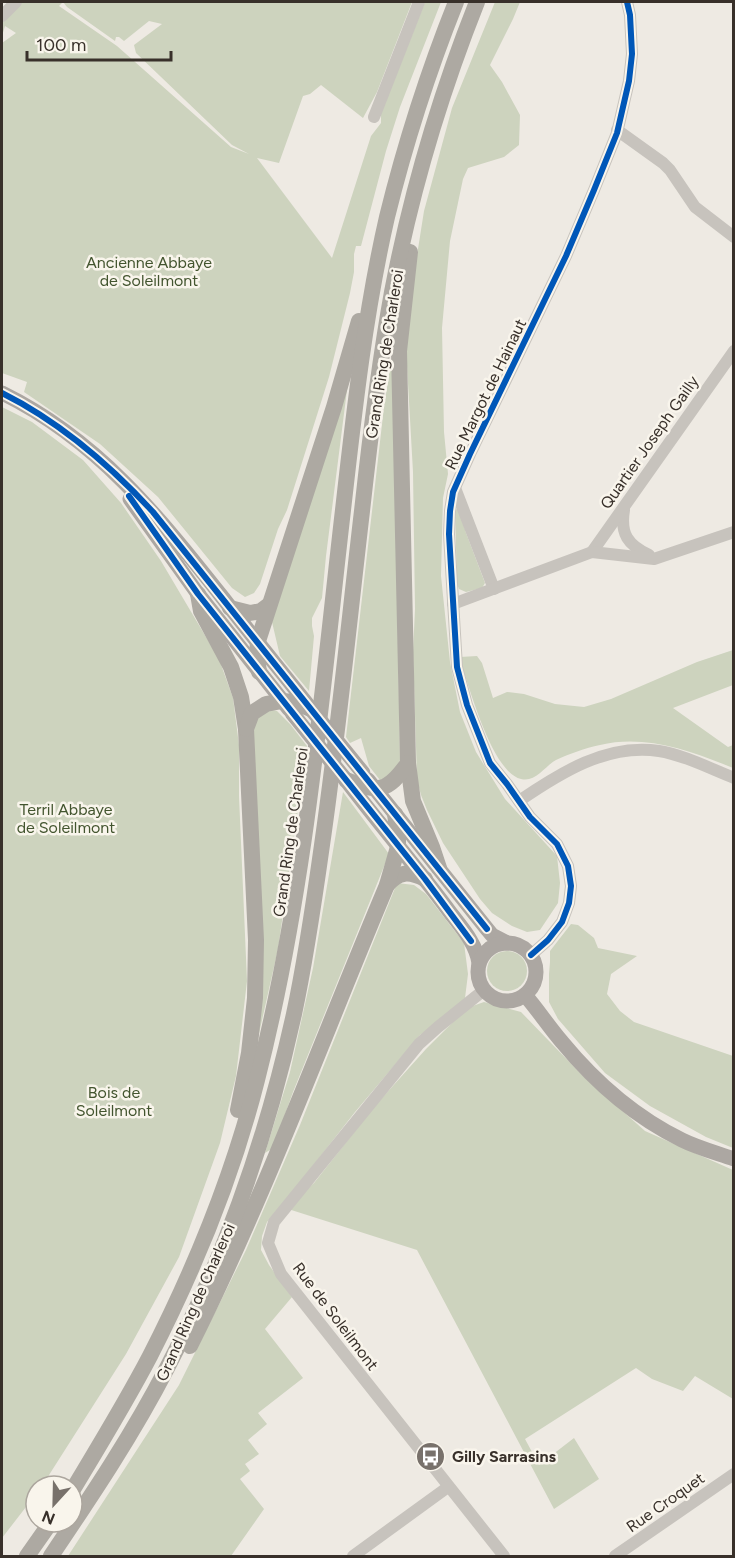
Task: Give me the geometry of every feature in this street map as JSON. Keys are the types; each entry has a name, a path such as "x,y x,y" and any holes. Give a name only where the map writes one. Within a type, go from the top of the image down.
{"highway":[{"name":"Grand Ring de Charleroi","path":"82,1474 145,1366 182,1291 212,1221 236,1152 256,1083 287,947 297,888 350,446 372,296 387,219 402,160 456,2"},
{"name":"Grand Ring de Charleroi","path":"51,1557 90,1500 131,1432 167,1368 201,1299 230,1229 276,1086 307,950 328,803 368,457 392,292 414,194 442,97 461,40 477,2"},
{"path":"414,194 409,266 399,351 408,763 413,801 439,868"},
{"path":"259,672 258,641 269,604 334,407 359,321 372,296"},
{"path":"198,594 201,612 231,667 241,697 246,729 256,940 255,998 249,1053 234,1126 236,1152"},
{"path":"230,608 250,613 261,611 269,604"},
{"path":"246,729 252,713 266,704 291,702 311,709"},
{"path":"361,786 387,786 398,777 408,763"},
{"path":"131,1432 158,1404 177,1373 211,1304 275,1160 387,885 398,847 399,834 395,814"},
{"path":"387,885 394,877 404,873 415,874 425,879"},
{"path":"27,1557 43,1534"}],"main road":[{"path":"2,393 59,426 85,446 132,489 258,641 291,702"},
{"path":"110,469 198,594 259,672 291,702 361,786 395,814 492,935 524,949 531,955 535,963 535,980 525,995 515,1000 504,1001 493,998 484,990 478,977 478,955 471,941 398,847 361,786 311,709"},
{"path":"479,963 486,952 495,945 507,943"},
{"path":"525,995 561,1042 615,1097 641,1116 683,1140 734,1159"}],"street":[{"path":"2,16 15,2"},
{"path":"374,117 419,2"},
{"name":"Rue Margot de Hainaut","path":"531,955 548,940 562,922 569,903 571,886 568,866 557,844 530,817 490,764 467,705 457,667 449,534 450,511 455,488 566,256 617,130 629,81 632,54 627,2"},
{"path":"617,130 663,163 695,207 734,237"},
{"name":"Quartier Joseph Gailly","path":"592,552 734,351"},
{"path":"455,488 494,589"},
{"path":"624,509 623,526 628,540 634,547 657,558"},
{"path":"453,604 592,552 657,558 734,532"},
{"path":"519,801 548,781 594,758 625,750 660,751 734,778"},
{"name":"Rue de Soleilmont","path":"484,990 419,1044 274,1222 268,1242 281,1274 504,1557"},
{"name":"Rue Croquet","path":"615,1557 734,1474"},
{"path":"352,1557 448,1487"}],"green space":[{"name":"Ancienne Abbaye de Soleilmont","path":"20,2 63,2 412,2 377,92 363,118 321,85 310,94 303,96 279,163 257,158 332,258 371,136 381,123 381,113 425,2 441,2 400,107 361,246 356,246 350,293 329,377 287,510 278,529 260,584 254,593 245,597 232,588 158,497 100,444 24,392 27,382 2,373 2,43 16,33 5,26 2,36 2,21","holes":["63,2 115,41 116,37 124,41 149,21 162,24 134,45 136,53 232,145 249,154 231,147 117,46 59,6"]},
{"path":"495,2 520,2 490,65 520,115 519,145 504,157 468,168 463,179 450,241 442,328 444,432 448,474 443,498 441,576 450,662 460,712 476,752 505,799 557,856 560,883 558,903 540,930 527,932 512,926 492,913 480,899 443,843 427,810 417,780 413,652 415,609 413,472 406,348 412,287 424,211 452,108"},
{"path":"393,349 400,760 393,772 380,780 369,766 361,738 350,743 346,737 384,407"},
{"path":"349,374 322,598 312,618 314,636 309,691 280,656 272,622"},
{"name":"Bois de Soleilmont","path":"2,407 32,422 83,460 121,503 161,561 219,659 233,698 239,745 247,981 236,1076 220,1143 179,1257 126,1354 50,1474 24,1474 24,1510 2,1538"},
{"path":"459,508 485,583 482,588 466,592 459,589 457,584 455,510"},
{"path":"733,650 733,685 673,708 728,747 733,745 733,768 668,746 617,742 589,748 556,760 531,779 526,780 510,773 492,746 476,709 460,657 477,656 482,663 493,698 507,692 524,694 555,704 584,707 611,699 697,662"},
{"path":"267,709 277,711 307,746 278,949 258,1038 252,724"},
{"path":"343,792 389,854 293,1092 273,1148 265,1153 290,1072 313,968"},
{"path":"397,883 414,885 426,894 464,943 468,974 464,1006 420,1035 267,1222 262,1236 261,1250 292,1297 265,1329 303,1378 258,1413 267,1424 248,1440 259,1454 245,1464 250,1471 240,1479 264,1509 231,1556 68,1556 179,1385 246,1250 300,1125"},
{"path":"571,924 578,925 594,938 598,948 637,956 611,974 607,994 620,1011 634,1022 733,1056 733,1148 706,1137 650,1106 605,1073 558,1019 549,1002 550,951"},
{"path":"507,951 515,952 521,957 526,963 526,979 521,985 515,990 507,991 499,990 493,985 488,979 487,971 488,963 493,957 499,952"},
{"path":"484,1002 521,1012 582,1075 645,1131 733,1170 733,1399 695,1376 683,1391 652,1379 636,1368 525,1439 539,1465 574,1438 599,1479 554,1509 417,1250 285,1208 314,1183 374,1107 426,1049 467,1008"}],"cycle path":[{"path":"531,955 548,940 562,922 569,903 571,886 568,866 557,844 530,817 490,763 467,705 457,667 449,534 450,511 453,492 566,256 617,133 629,81 632,54 627,2"},
{"path":"2,393 44,417 83,445 153,512 487,929"},
{"path":"129,496 198,594 425,879 471,941"}],"place":[{"name":"Gilly Sarrasins","path":"431,1456"}],"park label":[{"name":"Terril Abbaye de Soleilmont","path":"66,818"}]}
